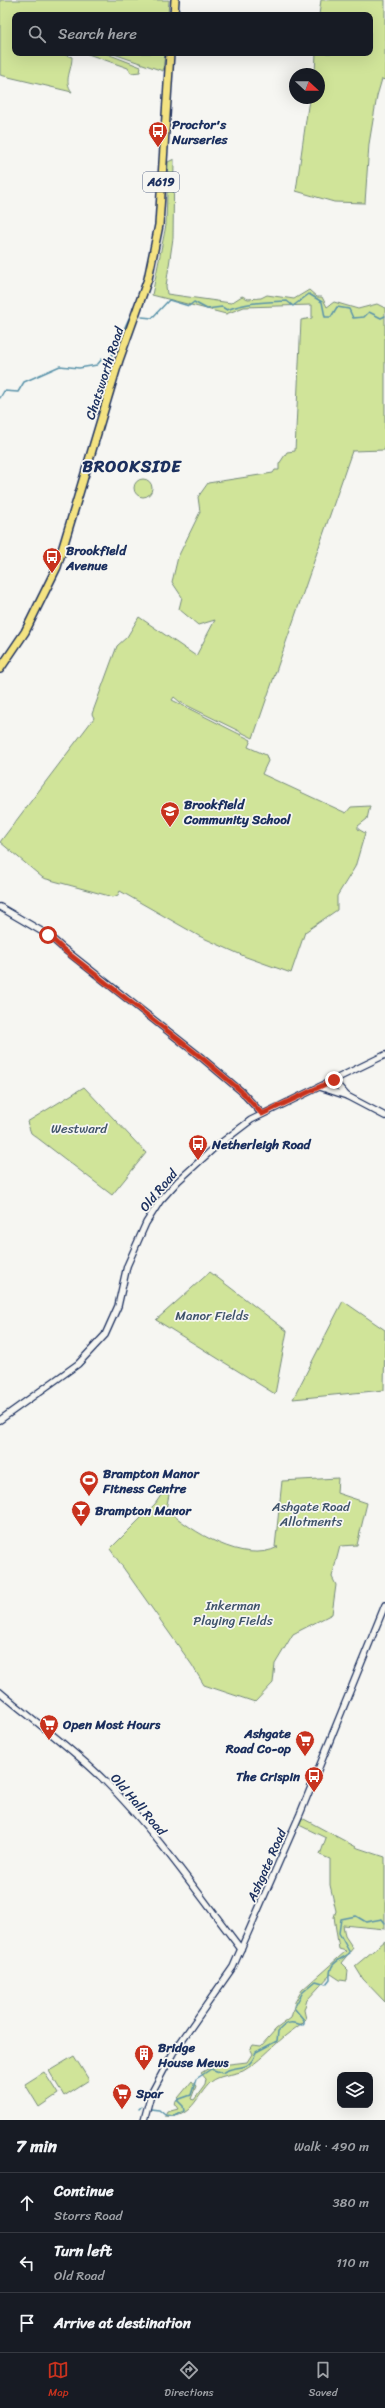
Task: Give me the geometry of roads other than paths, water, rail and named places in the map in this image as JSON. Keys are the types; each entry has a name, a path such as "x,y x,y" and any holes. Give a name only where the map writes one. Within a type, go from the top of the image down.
{"highway":[{"path":"174,12 175,0"},
{"name":"Chatsworth Road","path":"0,669 25,632 57,567 119,360 148,279 160,225 170,56"}],"street":[{"path":"0,907 48,935 64,950 202,1058 241,1091 262,1114"},
{"name":"Old Road","path":"0,1420 78,1364 105,1335 118,1306 127,1266 146,1223 160,1201 213,1149 262,1114 385,1055"},
{"path":"334,1080 347,1096"},
{"path":"320,1087 347,1096 385,1116"},
{"name":"Ashgate Road","path":"144,2120 151,2094 166,2065 233,1967 302,1809 385,1605"},
{"name":"Old Hall Road","path":"0,1692 76,1754 124,1801 241,1949"}],"waterway":[{"path":"142,317 152,318 169,300 189,306 194,302 207,309 222,307 227,310 249,304 287,301 293,306 309,294 322,302 325,317 331,317 337,307 349,309 353,318 364,317 369,312 381,318 385,316"},
{"path":"119,340 130,316 133,316"},
{"path":"0,398 4,391 18,392 24,382 60,366 79,368 97,365 102,359 111,357 116,347"},
{"path":"150,2109 159,2110 165,2115 174,2116 184,2111 183,2106 177,2100 191,2095 196,2079 211,2069 222,2073 227,2070 246,2066 253,2059 256,2052 277,2041 278,2031 284,2026 289,2023 302,2025 304,2020 294,2008 303,1992 316,1981 326,1984 330,1979 332,1966 350,1953 339,1933 341,1919 356,1916 366,1922 382,1919 385,1923"}],"place":[{"name":"Proctor's Nurseries","path":"158,148"},
{"name":"Brookfield Avenue","path":"52,574"},
{"name":"Brookfield Community School","path":"170,828"},
{"name":"Netherleigh Road","path":"198,1161"},
{"name":"Brampton Manor Fitness Centre","path":"89,1497"},
{"name":"Brampton Manor","path":"81,1527"},
{"name":"Open Most Hours","path":"49,1741"},
{"name":"Ashgate Road Co-op","path":"305,1757"},
{"name":"The Crispin","path":"314,1793"},
{"name":"Bridge House Mews","path":"144,2071"},
{"name":"Spar","path":"122,2110"}],"district":[{"name":"BROOKSIDE","path":"132,466"}],"park label":[{"name":"Westward","path":"79,1128"},
{"name":"Manor Fields","path":"212,1315"},
{"name":"Ashgate Road Allotments","path":"311,1514"},
{"name":"Inkerman Playing Fields","path":"233,1612"}]}
